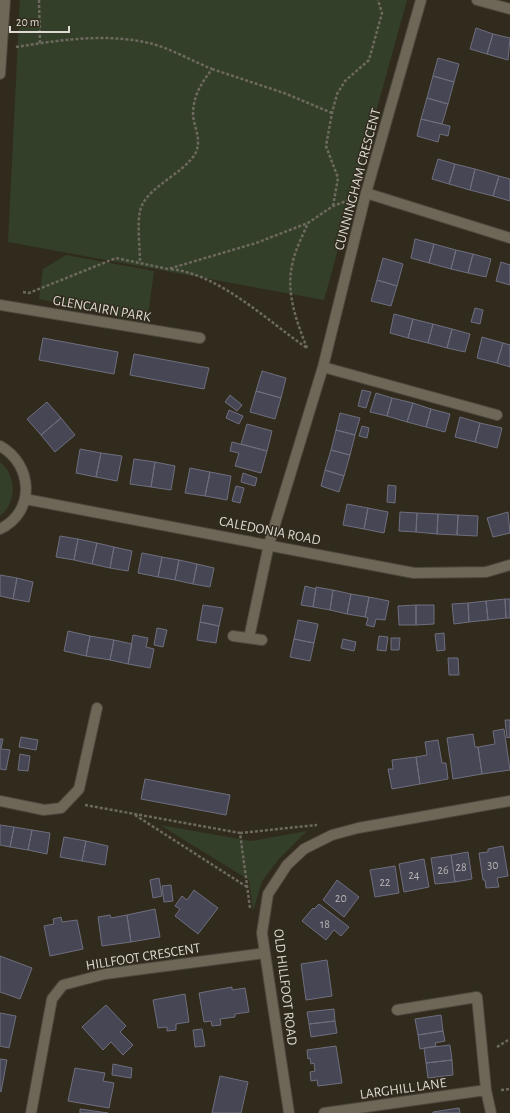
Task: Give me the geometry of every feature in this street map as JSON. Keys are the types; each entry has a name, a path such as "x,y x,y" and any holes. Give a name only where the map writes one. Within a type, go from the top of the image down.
{"street":[{"path":"0,74 3,49 5,0"},
{"name":"CUNNINGHAM CRESCENT","path":"249,638 269,544 324,367 366,194 421,0"},
{"path":"477,0 510,9"},
{"path":"366,194 510,238"},
{"name":"GLENCAIRN PARK","path":"0,305 200,338"},
{"path":"324,367 497,415"},
{"path":"0,446 15,457 22,468 27,485 25,499 17,516 6,526 0,529"},
{"name":"CALEDONIA ROAD","path":"25,499 269,544 414,573 486,572 510,565"},
{"path":"233,636 262,640"},
{"path":"0,801 44,810 61,808 79,789 97,708"},
{"name":"OLD HILLFOOT ROAD","path":"289,1113 262,933 268,894 287,865 304,849 332,835 358,828 510,801"},
{"name":"HILLFOOT CRESCENT","path":"31,1113 52,999 63,985 105,974 265,953"},
{"path":"397,1010 477,997 486,1090 491,1113"},
{"name":"LARGHILL LANE","path":"324,1113 486,1090"}],"path":[{"path":"39,0 40,43"},
{"path":"333,206 338,178 326,146 332,114 337,94 345,81 369,60 382,12 378,0"},
{"path":"3,49 64,40 125,38 151,43 212,69 284,93 332,114"},
{"path":"140,263 140,210 147,198 188,162 195,153 199,143 193,114 197,90 212,69"},
{"path":"168,268 256,242 308,223 333,206 366,194"},
{"path":"22,292 29,293 116,258 184,271 226,289 307,348 294,314 289,283 293,260 308,223"},
{"path":"67,801 240,833 317,825 332,835"},
{"path":"133,814 247,887"},
{"path":"240,833 252,922 262,933"}],"green space":[{"path":"20,0 407,0 324,300 8,242"},
{"path":"66,255 154,271 147,323 39,299 43,269"},
{"path":"0,462 10,474 13,489 10,504 0,516"},
{"path":"160,825 251,841 307,831 279,859 262,881 253,911 249,880"}],"building":[{"path":"476,28 493,34 487,54 470,49"},
{"path":"493,34 510,38 508,60 487,54"},
{"path":"438,58 459,64 454,82 433,76"},
{"path":"433,76 454,82 448,104 427,98"},
{"path":"427,98 448,104 442,124 421,119"},
{"path":"421,119 450,126 448,136 440,134 438,142 417,136"},
{"path":"438,159 455,164 449,184 432,179"},
{"path":"455,164 475,169 470,190 449,184"},
{"path":"475,169 499,176 493,196 470,190"},
{"path":"499,176 510,179 510,201 493,196"},
{"path":"415,239 434,244 429,263 411,258"},
{"path":"434,244 456,250 451,269 429,263"},
{"path":"456,250 473,254 468,273 451,269"},
{"path":"473,254 491,259 486,277 468,273"},
{"path":"383,258 403,264 397,286 377,280"},
{"path":"501,262 510,265 510,285 496,281"},
{"path":"377,280 397,286 391,306 371,301"},
{"path":"475,308 483,310 480,324 471,322"},
{"path":"394,314 413,319 408,338 390,333"},
{"path":"413,319 433,324 428,343 408,338"},
{"path":"433,324 452,329 447,348 428,343"},
{"path":"452,329 470,334 465,352 447,348"},
{"path":"482,337 503,343 497,363 477,358"},
{"path":"43,338 118,352 114,374 39,360"},
{"path":"503,343 510,345 510,367 497,363"},
{"path":"134,354 209,368 204,389 130,375"},
{"path":"262,371 286,378 281,398 256,391"},
{"path":"362,390 371,392 366,408 358,406"},
{"path":"256,391 281,398 275,419 250,412"},
{"path":"376,393 392,398 387,416 370,412"},
{"path":"230,395 242,405 237,411 225,402"},
{"path":"392,398 413,403 407,422 387,416"},
{"path":"47,402 61,418 41,435 27,419"},
{"path":"413,403 431,409 426,427 407,422"},
{"path":"431,409 450,414 445,432 426,427"},
{"path":"229,410 243,416 239,424 226,418"},
{"path":"340,413 360,418 355,435 336,430"},
{"path":"460,417 480,423 475,442 455,437"},
{"path":"61,418 75,435 55,452 41,435"},
{"path":"480,423 502,428 497,448 475,442"},
{"path":"247,424 272,431 267,451 241,444"},
{"path":"362,426 369,428 367,438 359,436"},
{"path":"336,430 355,435 350,455 331,450"},
{"path":"232,442 267,451 261,473 235,466 239,453 230,451"},
{"path":"80,449 101,453 96,477 76,473"},
{"path":"331,450 350,455 344,476 325,470"},
{"path":"101,453 122,456 117,481 96,477"},
{"path":"134,459 155,462 151,487 130,484"},
{"path":"155,462 175,466 171,490 151,487"},
{"path":"190,468 210,472 205,496 185,493"},
{"path":"325,470 344,476 339,492 321,486"},
{"path":"210,472 231,476 227,500 205,496"},
{"path":"243,473 257,478 255,486 241,482"},
{"path":"388,485 396,486 395,503 387,502"},
{"path":"236,486 244,488 240,503 232,501"},
{"path":"347,504 368,508 364,529 343,525"},
{"path":"368,508 388,512 384,533 364,529"},
{"path":"400,512 417,513 416,532 399,531"},
{"path":"508,512 510,533 493,537 487,518"},
{"path":"417,513 438,514 437,534 416,532"},
{"path":"438,514 458,515 457,535 437,534"},
{"path":"458,515 478,516 477,536 457,535"},
{"path":"60,536 78,539 74,560 56,557"},
{"path":"78,539 97,543 92,564 74,560"},
{"path":"97,543 114,547 110,568 92,564"},
{"path":"114,547 132,551 128,571 110,568"},
{"path":"142,553 162,557 158,577 138,573"},
{"path":"162,557 179,560 175,580 158,577"},
{"path":"179,560 197,564 193,584 175,580"},
{"path":"197,564 214,568 210,587 193,584"},
{"path":"0,575 17,578 13,599 0,596"},
{"path":"17,578 33,582 29,602 13,599"},
{"path":"305,586 316,589 313,607 301,605"},
{"path":"316,587 333,590 330,610 313,607"},
{"path":"333,590 351,594 347,614 330,610"},
{"path":"351,594 369,597 365,617 347,614"},
{"path":"369,597 389,601 385,620 376,619 374,627 366,625 368,618 365,617"},
{"path":"505,599 506,618 488,620 486,601"},
{"path":"505,599 510,599 510,618 506,618"},
{"path":"486,601 488,620 469,622 468,603"},
{"path":"468,603 469,622 454,624 452,604"},
{"path":"203,605 223,608 219,626 200,622"},
{"path":"416,605 416,625 399,625 398,606"},
{"path":"416,605 434,605 434,624 416,625"},
{"path":"298,620 318,624 314,643 294,639"},
{"path":"200,622 219,626 216,643 197,640"},
{"path":"157,628 167,630 163,647 154,645"},
{"path":"68,631 90,636 86,656 64,651"},
{"path":"444,633 445,650 437,651 435,634"},
{"path":"133,635 148,638 146,647 154,649 150,668 128,664"},
{"path":"90,636 114,640 110,660 86,656"},
{"path":"379,636 388,637 386,651 377,650"},
{"path":"391,638 400,638 399,650 391,650"},
{"path":"294,639 314,643 310,661 290,657"},
{"path":"343,639 356,642 354,651 341,648"},
{"path":"114,640 132,644 128,664 110,660"},
{"path":"448,658 458,658 459,675 449,675"},
{"path":"505,720 510,720 510,737 507,738"},
{"path":"504,729 510,770 482,774 478,747 495,744 493,731"},
{"path":"473,734 475,747 478,747 482,774 453,779 447,738"},
{"path":"21,737 38,740 36,750 19,747"},
{"path":"0,739 3,739 1,749 10,750 6,770 0,769"},
{"path":"438,740 442,763 446,763 448,779 420,784 416,757 427,755 425,742"},
{"path":"20,754 30,756 28,771 18,770"},
{"path":"416,757 420,784 392,789 388,769 393,769 392,760"},
{"path":"145,779 230,795 226,815 141,799"},
{"path":"0,825 14,827 10,847 0,845"},
{"path":"14,827 32,830 28,850 10,847"},
{"path":"32,830 50,833 47,854 28,850"},
{"path":"64,837 86,841 82,861 60,857"},
{"path":"86,841 108,846 105,865 82,861"},
{"path":"503,846 508,876 497,878 499,887 486,888 485,880 483,880 479,853 488,852 488,849"},
{"path":"468,852 472,879 455,882 451,855"},
{"path":"451,855 455,882 435,884 431,858"},
{"path":"424,859 429,887 404,892 399,864"},
{"path":"395,866 399,893 375,897 370,870"},
{"path":"159,878 162,896 153,898 150,880"},
{"path":"337,880 359,897 344,917 323,900"},
{"path":"171,885 173,901 164,902 162,886"},
{"path":"194,890 218,908 198,934 175,916 180,909 175,906 182,896 187,900"},
{"path":"319,904 349,927 341,936 334,930 326,940 302,921 313,908 314,909"},
{"path":"155,909 160,937 131,942 127,915"},
{"path":"110,915 111,918 127,915 131,942 102,946 98,917"},
{"path":"61,917 62,922 77,920 83,949 50,956 44,926 54,924 53,919"},
{"path":"0,956 32,968 20,999 0,992"},
{"path":"327,960 332,996 306,1000 301,964"},
{"path":"232,987 232,990 245,988 249,1012 235,1014 235,1017 220,1019 221,1025 212,1026 211,1021 204,1022 199,993"},
{"path":"185,994 189,1022 176,1024 176,1030 167,1031 167,1027 158,1028 153,1000"},
{"path":"106,1005 126,1026 120,1032 133,1045 123,1055 111,1042 103,1050 82,1027"},
{"path":"334,1009 335,1021 309,1024 307,1012"},
{"path":"0,1013 16,1016 9,1048 0,1046"},
{"path":"441,1015 443,1031 418,1035 415,1019"},
{"path":"335,1021 337,1033 311,1037 309,1024"},
{"path":"202,1029 205,1046 195,1047 193,1030"},
{"path":"443,1031 445,1041 435,1043 436,1046 420,1049 418,1035"},
{"path":"450,1045 452,1060 426,1063 424,1048"},
{"path":"336,1046 342,1083 318,1086 317,1080 311,1081 310,1072 315,1071 314,1063 311,1064 310,1058 308,1059 307,1050"},
{"path":"0,1059 7,1060 1,1092 0,1091"},
{"path":"452,1060 453,1075 428,1078 426,1063"},
{"path":"113,1064 132,1068 131,1078 112,1075"},
{"path":"75,1068 105,1073 103,1081 114,1083 109,1108 68,1101"},
{"path":"220,1076 248,1082 241,1113 212,1113"},
{"path":"459,1108 460,1113 433,1113 433,1112"},
{"path":"80,1109 108,1113 80,1113"}]}
